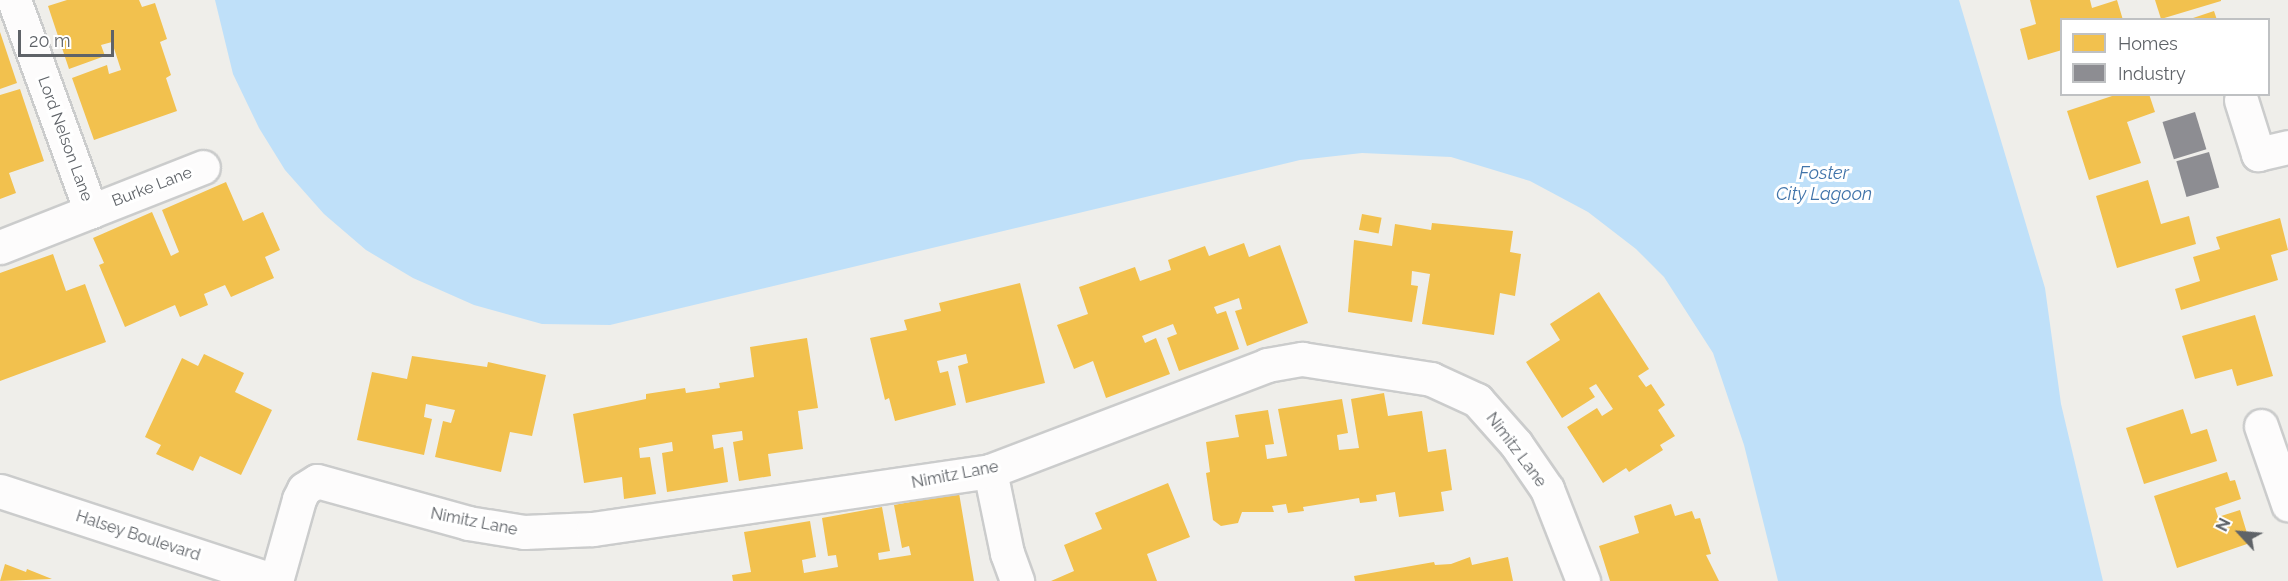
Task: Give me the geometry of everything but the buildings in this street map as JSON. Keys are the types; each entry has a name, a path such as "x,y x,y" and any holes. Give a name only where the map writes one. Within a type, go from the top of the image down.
{"street":[{"name":"Lord Nelson Lane","path":"14,0 91,211"},
{"path":"2241,100 2258,154 2288,147"},
{"name":"Burke Lane","path":"0,247 203,167"},
{"name":"Nimitz Lane","path":"276,581 299,499 304,489 317,481 468,523 524,532 593,530 990,471 1267,365 1302,359 1431,380 1477,400 1516,444 1547,489 1583,581"},
{"path":"2261,426 2288,504"},
{"path":"990,471 1007,553 1017,581"},
{"name":"Halsey Boulevard","path":"0,491 276,581"}],"water":[{"name":"Foster City Lagoon","path":"215,0 1959,0 2045,288 2061,404 2103,581 1778,581 1744,445 1713,353 1664,277 1636,249 1588,212 1530,181 1451,157 1362,153 1300,160 610,325 542,324 474,305 413,278 366,250 324,214 285,170 259,128 233,74"}]}
